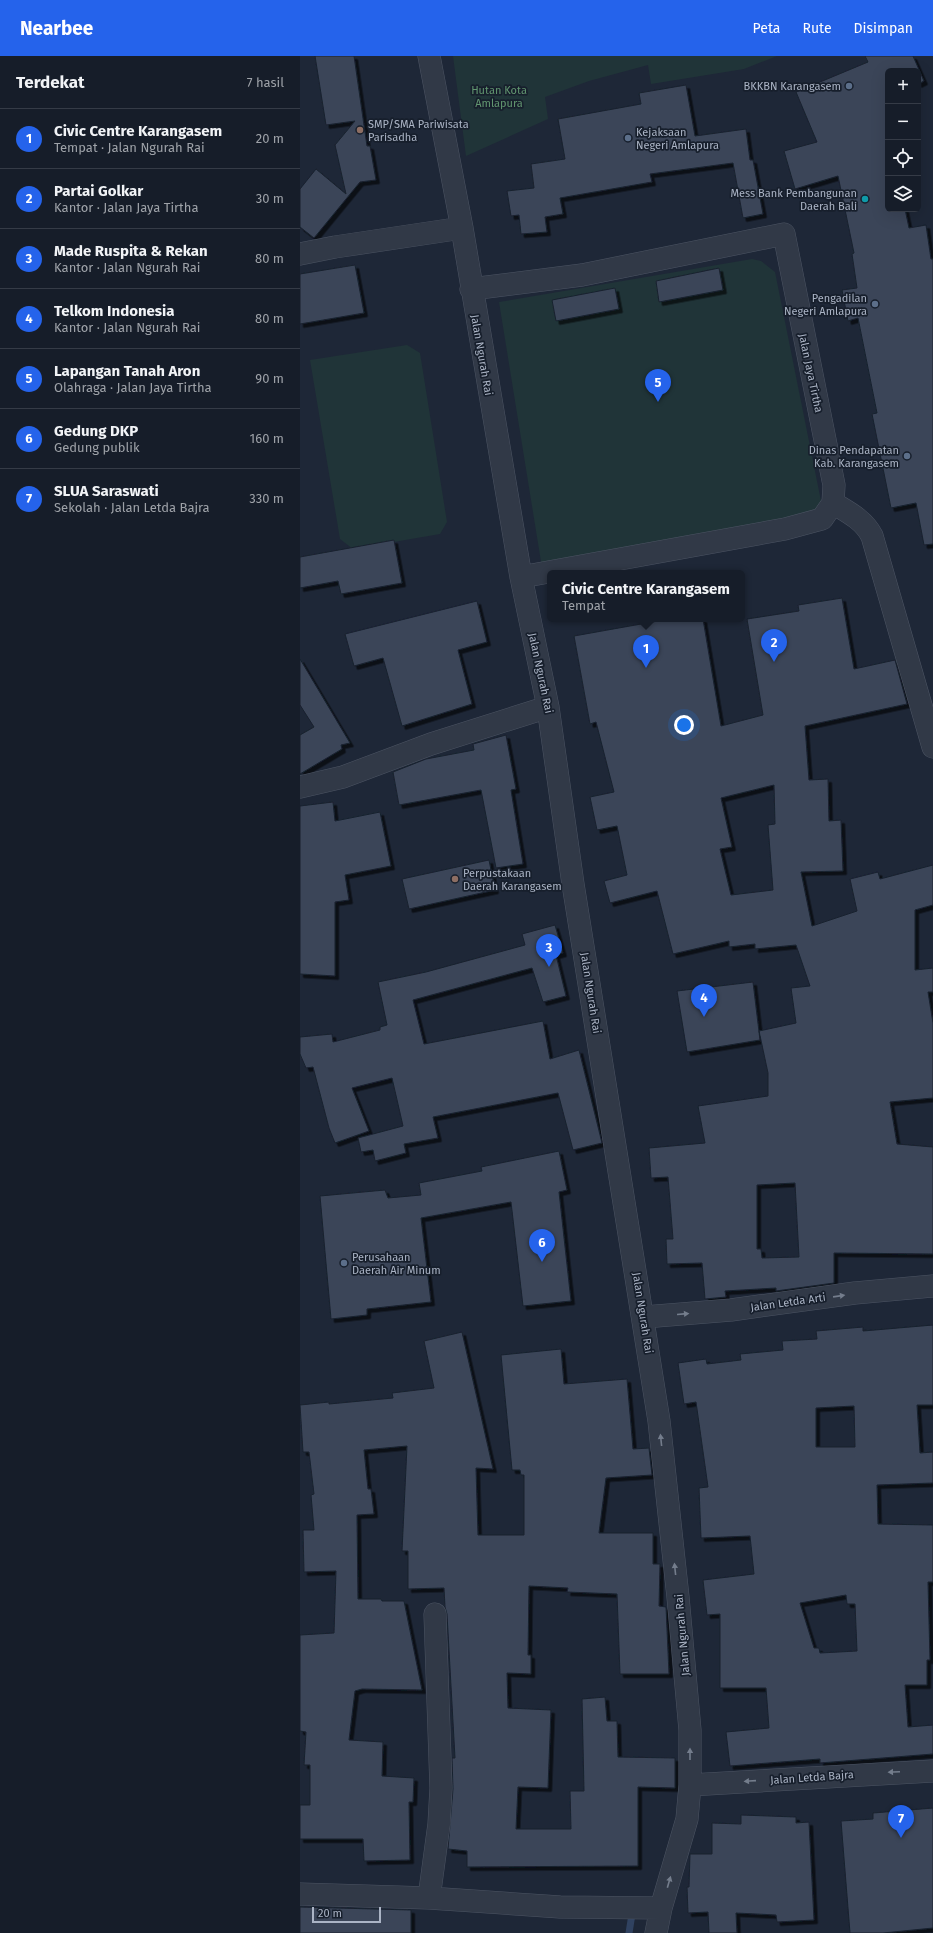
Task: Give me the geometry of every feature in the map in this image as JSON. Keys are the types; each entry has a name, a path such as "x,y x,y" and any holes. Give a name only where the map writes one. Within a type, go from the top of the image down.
{"street":[{"name":"Jalan Ngurah Rai","path":"430,56 462,228 471,289 521,577 548,707 573,884 644,1317 659,1420 678,1597 690,1730 690,1784 687,1819 661,1908 656,1933"},
{"path":"300,254 335,247 462,228"},
{"name":"Jalan Jaya Tirtha","path":"471,289 582,275 784,234 834,485 833,503"},
{"path":"560,570 785,529 822,519 833,503 858,519 867,527 872,536 933,747"},
{"path":"521,577 547,572"},
{"path":"300,787 343,777 431,744 548,707"},
{"name":"Jalan Letda Arti","path":"644,1317 731,1310 855,1294 933,1286"},
{"path":"429,1898 439,1824 441,1788 435,1614"},
{"name":"Jalan Letda Bajra","path":"690,1784 933,1771"},
{"path":"300,1894 429,1898 560,1907 661,1908"}],"green space":[{"name":"Hutan Kota Amlapura","path":"453,56 777,56 744,69 651,84 648,65 589,81 545,97 548,119 466,156"},
{"path":"752,259 761,261 775,272 821,501 819,514 561,570 547,570 547,573 543,574 499,302"},
{"path":"407,345 420,353 447,522 440,534 353,549 340,539 310,360"}],"building":[{"path":"315,56 354,56 367,146 370,146 376,180 360,182 314,238 300,227 300,189 316,169 346,194 335,145 355,121 326,125"},
{"path":"865,56 913,56 918,68 885,68 885,212 906,212 909,228 926,225 931,259 933,259 933,544 924,545 916,503 891,508 872,414 877,413 858,318 848,321 842,290 857,288 852,254 854,253 838,176 795,189 784,151 817,142 796,92 868,62"},
{"path":"921,74 924,81 921,82"},
{"name":"Kejaksaan Negeri Amlapura","path":"686,85 695,136 746,129 750,160 753,160 763,214 743,218 733,163 650,174 652,182 560,198 563,214 545,217 547,232 521,234 519,215 511,216 507,191 534,188 531,164 565,159 558,119 641,104 639,93"},
{"path":"355,265 364,313 300,324 300,274"},
{"path":"719,268 723,290 659,302 656,281"},
{"path":"615,288 619,309 556,321 552,300"},
{"path":"394,540 402,583 341,594 338,581 300,588 300,557"},
{"path":"842,598 854,669 895,660 907,704 805,726 809,780 828,779 829,821 841,820 843,871 801,872 812,926 857,911 850,879 878,872 880,879 933,865 933,905 915,910 915,970 933,968 933,992 928,992 933,1023 933,1098 890,1102 897,1144 933,1147 933,1254 834,1253 834,1283 776,1291 776,1288 725,1291 726,1297 705,1299 702,1263 667,1264 666,1239 673,1239 668,1177 651,1178 649,1148 705,1143 698,1106 768,1096 768,1073 759,1031 796,1023 791,988 810,986 796,945 755,949 755,944 729,947 729,941 673,954 657,891 610,903 604,881 627,875 617,826 597,830 590,797 614,792 596,722 590,724 574,636 652,622 704,622 721,726 763,715 747,619 799,611 798,605","holes":["774,785 775,824 768,825 773,890 731,895 720,849 732,847 721,798","795,1183 799,1257 762,1258 761,1249 757,1249 757,1185"]},
{"path":"477,601 487,642 458,650 472,704 402,726 383,658 354,666 345,634"},
{"path":"300,659 350,743 341,745 342,749 300,774 300,735 314,727 300,705"},
{"path":"506,735 516,789 511,790 523,864 496,868 481,790 399,805 393,772 426,759 474,750 473,744"},
{"path":"333,802 335,821 380,812 391,866 345,875 349,900 335,902 335,976 300,974 300,806"},
{"path":"489,860 495,890 409,909 402,879"},
{"path":"555,925 563,953 556,955 566,996 543,1002 532,968 413,1000 424,1044 543,1021 550,1059 579,1050 602,1143 573,1150 558,1093 433,1117 438,1138 404,1144 406,1153 375,1161 373,1150 361,1152 358,1138 403,1126 392,1078 352,1088 369,1131 335,1143 329,1128 313,1067 306,1068 300,1054 300,1037 332,1034 333,1042 380,1030 380,1027 387,1025 378,982 426,972 525,945 522,934"},
{"path":"753,982 760,1040 687,1052 677,991"},
{"path":"559,1151 567,1190 559,1192 571,1301 523,1306 511,1202 421,1218 431,1302 367,1309 367,1315 331,1319 320,1196 385,1190 388,1198 421,1195 419,1183 482,1171 481,1167"},
{"path":"933,1325 933,1405 917,1405 920,1453 933,1452 933,1483 877,1485 878,1524 933,1525 933,1582 928,1582 930,1660 927,1660 927,1685 905,1685 908,1727 933,1725 933,1754 820,1763 820,1759 730,1766 726,1732 769,1728 766,1688 720,1688 720,1614 707,1615 703,1580 754,1574 750,1536 701,1538 699,1488 708,1487 696,1402 684,1404 678,1363 706,1359 707,1364 741,1360 740,1354 783,1350 782,1341 817,1339 816,1331 863,1327 863,1331","holes":["854,1406 855,1447 816,1447 816,1408","846,1595 847,1604 855,1604 857,1651 820,1653 819,1648 814,1648 800,1603"]},
{"path":"462,1332 493,1469 476,1468 478,1535 524,1535 524,1475 521,1475 520,1470 512,1470 501,1355 561,1349 564,1384 627,1379 633,1449 649,1448 652,1475 606,1478 599,1533 653,1533 653,1564 660,1564 659,1606 666,1607 669,1674 620,1674 617,1594 567,1592 568,1588 529,1586 528,1655 531,1655 531,1674 507,1673 508,1708 551,1710 548,1788 518,1787 516,1829 571,1829 570,1791 584,1791 582,1699 605,1697 607,1721 617,1721 618,1757 675,1758 675,1788 638,1787 638,1866 467,1867 467,1851 448,1849 453,1789 452,1758 455,1758 447,1614 444,1588 408,1589 408,1551 402,1551 407,1446 364,1450 368,1489 371,1489 374,1514 357,1515 358,1599 404,1601 422,1690 362,1689 355,1691 349,1740 383,1742 382,1776 414,1778 413,1802 409,1802 410,1860 364,1861 363,1839 300,1839 300,1805 310,1805 310,1765 304,1765 306,1732 300,1731 300,1635 334,1633 336,1571 304,1572 303,1530 314,1530 311,1495 314,1494 309,1452 303,1452 300,1405 393,1398 392,1393 434,1388 424,1341"},
{"path":"933,1808 933,1928 883,1933 850,1933 841,1821 873,1819 873,1813"},
{"path":"741,1815 796,1817 796,1823 809,1822 814,1920 777,1922 776,1915 736,1913 737,1933 709,1933 708,1912 688,1913 687,1887 689,1887 690,1854 712,1854 712,1823 741,1824"},
{"path":"300,1907 411,1910 411,1933 300,1933"}],"waterway":[{"path":"629,1933 632,1914"}],"place":[{"name":"BKKBN Karangasem","path":"849,86"},
{"name":"SMP/SMA Pariwisata Parisadha","path":"360,130"},
{"name":"Kejaksaan Negeri Amlapura","path":"628,138"},
{"name":"Mess Bank Pembangunan Daerah Bali","path":"865,199"},
{"name":"Pengadilan Negeri Amlapura","path":"875,304"},
{"name":"Lapangan Tanah Aron","path":"658,402"},
{"name":"Dinas Pendapatan Kab. Karangasem","path":"907,456"},
{"name":"Partai Golkar","path":"774,662"},
{"name":"Civic Centre Karangasem","path":"646,668"},
{"name":"Perpustakaan Daerah Karangasem","path":"455,879"},
{"name":"Made Ruspita & Rekan","path":"549,967"},
{"name":"Telkom Indonesia","path":"704,1017"},
{"name":"Gedung DKP","path":"542,1262"},
{"name":"Perusahaan Daerah Air Minum","path":"344,1263"},
{"name":"SLUA Saraswati","path":"901,1838"}]}
